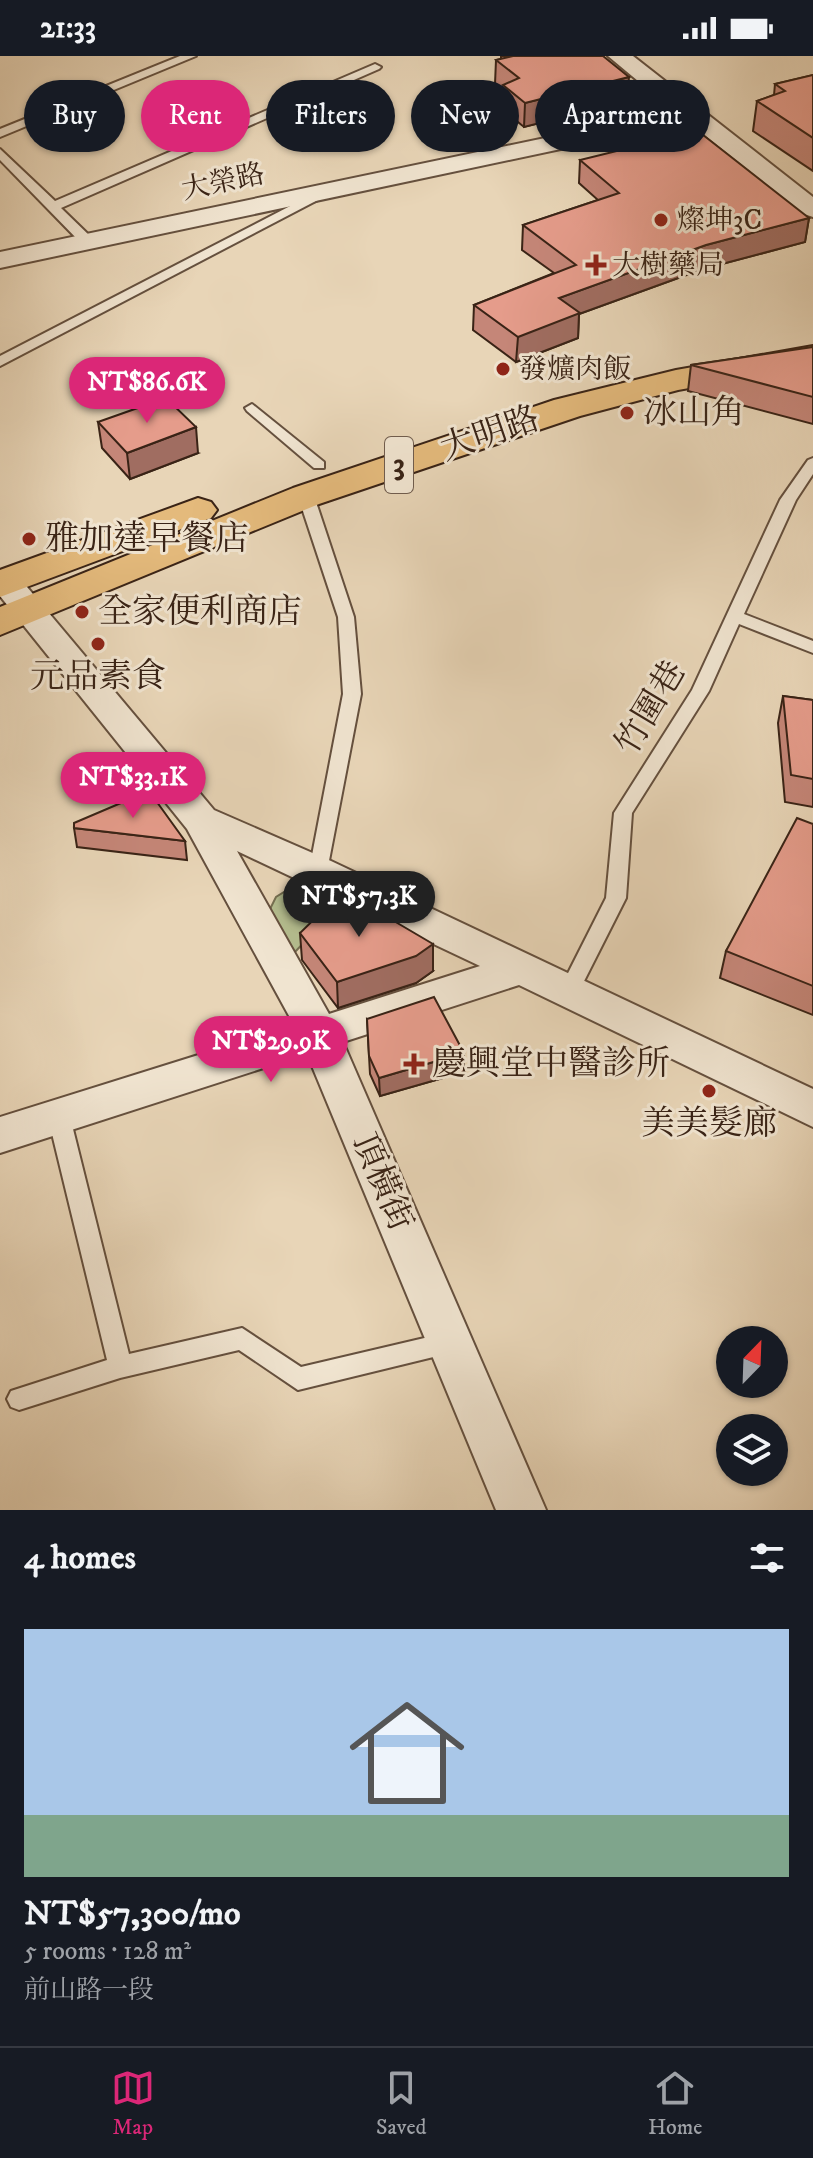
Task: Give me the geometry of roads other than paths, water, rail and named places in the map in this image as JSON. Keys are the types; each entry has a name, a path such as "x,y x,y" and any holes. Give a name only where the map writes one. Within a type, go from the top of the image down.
{"main road":[{"name":"大明路","path":"15,617 460,413 637,364 813,331"},
{"name":"大明路","path":"3,583 312,481 567,408 676,380 813,356"}],"street":[{"path":"619,56 650,80"},
{"path":"710,127 813,209"},
{"name":"大榮路","path":"0,260 535,148"},
{"name":"頂橫街","path":"3,583 15,617 201,820 320,1035 521,1510"},
{"path":"201,820 318,871 813,1109"},
{"path":"0,1135 521,969"}],"lane":[{"path":"0,133 190,56"},
{"path":"53,207 375,67"},
{"path":"0,153 87,241"},
{"path":"0,362 330,191"},
{"path":"252,408 312,481 346,617 352,694 318,871"},
{"name":"竹圍巷","path":"569,991 616,898 623,813 700,691 788,500 813,463"},
{"path":"736,617 813,647"},
{"path":"59,1117 120,1367"},
{"path":"19,1399 120,1367 242,1339 298,1379 450,1343"}],"place":[{"name":"燦坤3C","path":"661,220"},
{"name":"大樹藥局","path":"596,265"},
{"name":"發爌肉飯","path":"503,369"},
{"name":"冰山角","path":"627,413"},
{"name":"雅加達早餐店","path":"29,539"},
{"name":"全家便利商店","path":"82,612"},
{"name":"元品素食","path":"98,644"},
{"name":"慶興堂中醫診所","path":"414,1064"},
{"name":"美美髮廊","path":"709,1091"}]}
